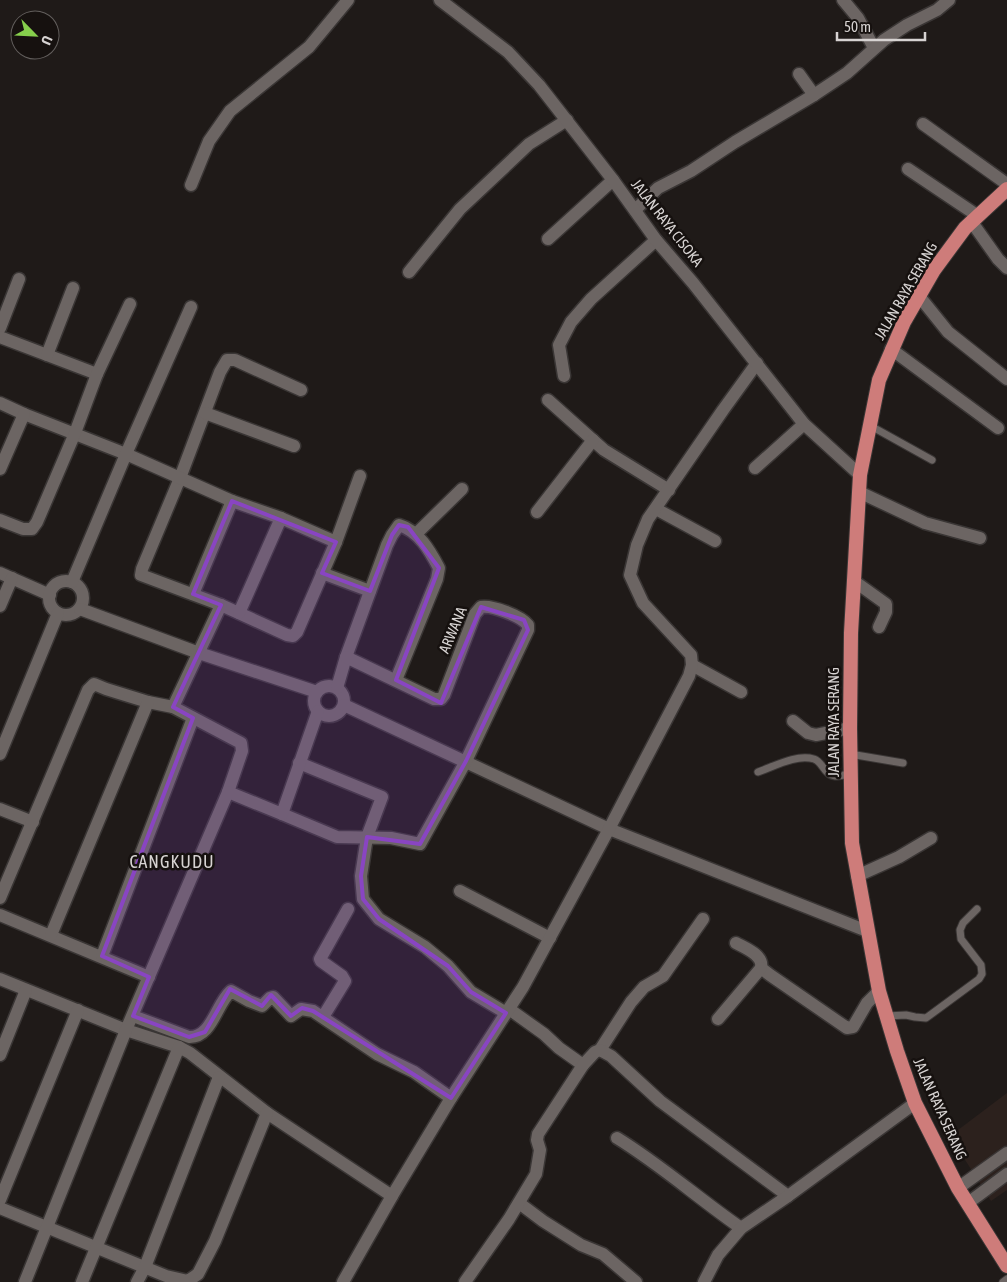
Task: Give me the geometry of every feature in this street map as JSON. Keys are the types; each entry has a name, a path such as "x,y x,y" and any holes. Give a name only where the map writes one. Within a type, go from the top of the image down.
{"highway":[{"name":"JALAN RAYA SERANG","path":"1005,1257 958,1188 915,1103 879,991 852,843 850,728 854,581 860,475 879,380 891,349 934,270 974,219 1007,189"}],"street":[{"path":"191,185 209,141 230,111 309,47 348,0"},
{"path":"843,0 858,18 874,48"},
{"path":"635,210 658,188 691,171 735,142 814,95 847,73 874,48 907,25 937,10 950,0"},
{"name":"JALAN RAYA CISOKA","path":"443,1 508,52 539,85 656,240 693,283 804,424 860,475"},
{"path":"799,74 814,95"},
{"path":"409,272 460,209 529,144 567,120"},
{"path":"923,124 1007,184"},
{"path":"908,169 974,219 998,259 1007,268"},
{"path":"548,240 612,180"},
{"path":"564,376 559,346 571,322 591,299 656,240"},
{"path":"0,328 19,279"},
{"path":"47,355 72,288"},
{"path":"919,296 948,332 1007,379"},
{"path":"0,520 23,529 32,529 75,433 97,374 130,304"},
{"path":"72,582 191,307"},
{"path":"0,337 97,374"},
{"path":"891,349 998,428"},
{"path":"301,390 235,360 227,360 220,372 141,575 221,604 287,635 293,636 336,542 360,476"},
{"path":"344,1281 451,1098 523,986 610,829 690,676 691,655 643,603 630,575 637,545 648,519 757,363"},
{"path":"548,400 612,455 669,490"},
{"path":"0,403 126,454 232,501 281,518 336,542"},
{"path":"204,413 294,446"},
{"path":"0,469 24,414"},
{"path":"755,468 804,424"},
{"path":"538,512 593,440"},
{"path":"416,534 462,488"},
{"path":"859,492 925,523 980,538"},
{"path":"193,594 232,501"},
{"path":"656,509 715,541"},
{"path":"239,613 281,518"},
{"path":"337,688 346,657 387,545 399,524 416,534 439,568 437,579 396,680"},
{"path":"322,573 370,591"},
{"path":"0,606 6,576 50,595"},
{"path":"62,581 72,582 80,587 83,596 80,609 67,615 58,612 52,606 50,595 53,588 62,581"},
{"path":"854,581 886,604 886,612 879,627"},
{"path":"173,707 221,604"},
{"name":"ARWANA","path":"346,657 434,699 441,699 476,614 481,607 487,606 524,620 528,625 528,630 466,761"},
{"path":"80,609 198,653 317,692"},
{"path":"0,754 58,612"},
{"path":"692,665 741,692"},
{"path":"0,898 88,690 94,684 148,702 173,707 241,743 242,751 228,792 126,1030 25,1282"},
{"path":"326,687 337,688 343,695 344,705 340,712 332,716 324,716 318,711 315,705 317,692 326,687"},
{"path":"50,935 148,702"},
{"path":"344,705 610,829 867,931"},
{"path":"282,814 318,711"},
{"path":"102,956 193,718"},
{"path":"793,721 808,733 816,735 850,728"},
{"path":"228,792 337,837 368,836 420,844 466,761"},
{"path":"299,762 382,797 368,836 361,876 363,899 379,918 425,947 448,966 472,992 508,1011 544,1034 559,1048 583,1065"},
{"path":"0,809 33,822"},
{"path":"857,876 899,857 932,838"},
{"path":"460,891 550,938"},
{"path":"323,1017 345,981 342,976 320,959 348,909"},
{"path":"0,915 150,977"},
{"path":"465,1282 509,1219 536,1174 540,1150 537,1140 538,1134 583,1065 595,1052 600,1050 631,1002 644,987 663,976 702,919"},
{"path":"718,1019 761,968 762,962 758,956 736,943"},
{"path":"761,968 803,999 848,1028 853,1027 867,1003 879,991"},
{"path":"0,979 126,1030 179,1047 190,1053 267,1113 392,1196"},
{"path":"0,1055 26,990"},
{"path":"133,1016 190,1038 197,1037 205,1032 226,996 231,991 262,1006 273,997 291,1016 297,1010 313,1011 378,1054 414,1072 451,1098"},
{"path":"0,1200 78,1010"},
{"path":"82,1282 179,1047"},
{"path":"600,1050 611,1056 660,1101 788,1196"},
{"path":"137,1282 146,1267 219,1077"},
{"path":"704,1282 718,1255 741,1228 915,1103"},
{"path":"0,1208 166,1276 188,1281 198,1274 215,1241 267,1113"},
{"path":"617,1138 648,1157 705,1203 741,1228"},
{"path":"958,1188 1007,1153"},
{"path":"968,1203 1007,1174"},
{"path":"519,1203 581,1245 603,1254 636,1282"}],"lane":[{"path":"869,425 932,460"},
{"path":"850,754 904,763"},
{"path":"758,772 796,758 815,759 826,772 834,776 850,774"},
{"path":"888,1016 906,1015 915,1018 926,1018 979,979 982,974 981,965 961,938 960,930 963,923 977,909"}],"highlighted area":[{"path":"232,501 336,542 322,573 370,591 392,535 399,525 408,527 439,568 396,680 441,703 481,607 524,620 528,630 466,761 420,844 367,837 361,876 363,899 379,919 448,966 471,992 506,1013 451,1098 313,1011 302,1008 291,1016 271,995 262,1006 230,989 205,1032 189,1037 133,1016 149,977 102,956 193,718 173,707 221,605 193,594"}],"shaded area":[{"path":"1007,1093 1007,1190 991,1201 950,1136"}],"district":[{"name":"CANGKUDU","path":"172,862"}]}
